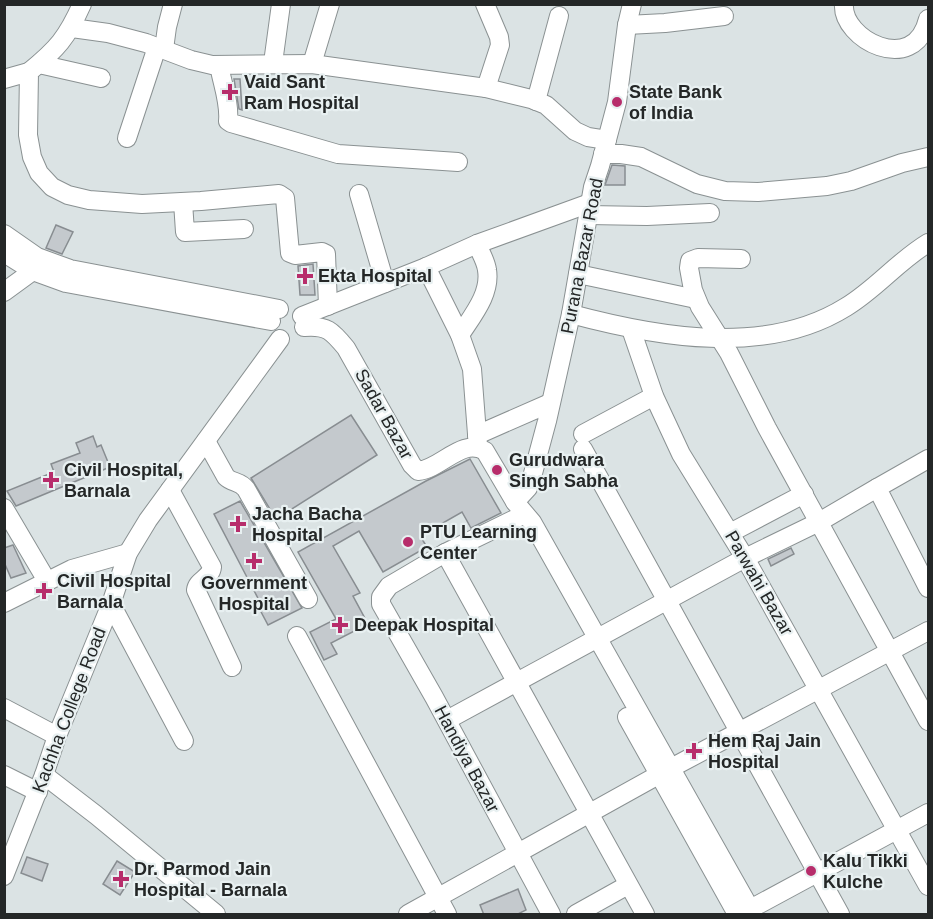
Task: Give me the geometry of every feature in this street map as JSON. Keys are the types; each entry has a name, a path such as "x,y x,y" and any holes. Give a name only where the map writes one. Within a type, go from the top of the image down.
{"street":[{"path":"4,79 34,68 53,52 72,28 82,4"},
{"path":"127,138 161,48 173,4"},
{"path":"273,63 281,4"},
{"path":"312,64 330,4"},
{"path":"485,4 497,30 500,45 486,88"},
{"name":"Purana Bazar Road","path":"517,510 532,477 572,314 589,209 616,102 632,4"},
{"path":"844,4 843,12 853,28 880,47 890,51 905,48 915,42 923,33 928,19"},
{"path":"536,101 559,16"},
{"path":"627,25 665,24 724,16"},
{"path":"72,28 108,33 161,48 191,60 219,65 312,64 486,88 546,105 575,131 605,147 621,154 641,157 677,176 725,191 758,192 827,186 851,181 902,163 928,157"},
{"path":"219,65 229,107 229,122 338,154 458,162"},
{"path":"34,68 101,78"},
{"path":"34,68 28,135 32,157 39,173 52,187 68,195 89,200 142,204 275,194 283,196 290,253 295,255 322,252 326,254 328,306"},
{"path":"359,194 385,283"},
{"path":"183,202 185,232 244,229"},
{"path":"275,315 273,333 280,339 290,341 296,339 303,322 328,306 477,244 589,209 646,216 710,213"},
{"path":"4,234 23,248 40,266"},
{"path":"572,314 664,335 719,338 767,335 810,325 846,307 928,243"},
{"path":"460,335 487,287 487,270 477,244"},
{"path":"4,253 40,266 70,269 275,315 291,308 303,322"},
{"path":"741,259 698,258 690,261 689,268 696,299 928,721"},
{"path":"4,292 40,266"},
{"path":"426,267 460,335 473,376 477,441 490,459 745,913 928,813"},
{"path":"578,274 696,299"},
{"name":"Sadar Bazar","path":"303,322 333,332 346,348 412,465 418,471 428,469 477,441"},
{"name":"Parwahi Bazar","path":"631,329 654,396 681,454 745,558 928,886"},
{"name":"Kachha College Road","path":"4,876 41,784 57,736 111,604 128,553 148,520 280,339"},
{"path":"654,396 583,442 667,602 840,915"},
{"path":"477,441 550,403"},
{"path":"206,441 226,477 239,482 246,489 308,599"},
{"path":"447,720 745,558 819,522 928,459"},
{"path":"876,488 928,588"},
{"path":"170,490 212,567 210,574 197,585 195,590 232,667"},
{"path":"730,533 804,494"},
{"path":"4,508 46,581"},
{"path":"517,510 445,553 645,915"},
{"path":"4,603 72,568 128,553"},
{"name":"Handiya Bazar","path":"445,553 389,586 381,597 381,604 447,720 551,915"},
{"path":"111,604 184,741"},
{"path":"408,915 443,907 519,854 665,771 928,631"},
{"path":"297,636 443,907"},
{"path":"4,708 57,736"},
{"path":"4,775 41,784 96,815 216,915"},
{"path":"576,915 628,885"}],"building":[{"path":"234,79 240,79 242,110 239,109"},
{"path":"612,165 625,166 625,185 605,185"},
{"path":"56,225 73,232 62,254 46,248"},
{"path":"313,264 315,295 300,295 298,266"},
{"path":"351,415 377,455 276,519 251,478"},
{"path":"93,436 97,447 101,445 110,467 16,506 7,491 54,472 51,464 80,453 76,443"},
{"path":"470,459 501,513 471,528 462,512 420,536 427,547 383,572 359,531 333,546 360,593 353,596 368,624 331,643 337,654 324,660 310,632 336,619 298,552"},
{"path":"240,501 302,608 268,625 259,608 262,606 214,514"},
{"path":"13,545 26,573 11,578 4,562 4,548"},
{"path":"791,548 794,554 771,566 768,559"},
{"path":"27,857 48,864 42,881 21,873"},
{"path":"117,861 135,872 120,895 103,884"},
{"path":"518,889 526,910 516,915 484,915 480,905"}],"place":[{"name":"Vaid Sant Ram Hospital","path":"230,92"},
{"name":"State Bank of India","path":"617,102"},
{"name":"Ekta Hospital","path":"305,276"},
{"name":"Gurudwara Singh Sabha","path":"497,470"},
{"name":"Civil Hospital, Barnala","path":"51,480"},
{"name":"Jacha Bacha Hospital","path":"238,524"},
{"name":"PTU Learning Center","path":"408,542"},
{"name":"Government Hospital","path":"254,561"},
{"name":"Civil Hospital Barnala","path":"44,591"},
{"name":"Deepak Hospital","path":"340,625"},
{"name":"Hem Raj Jain Hospital","path":"694,751"},
{"name":"Kalu Tikki Kulche","path":"811,871"},
{"name":"Dr. Parmod Jain Hospital - Barnala","path":"121,879"}]}
